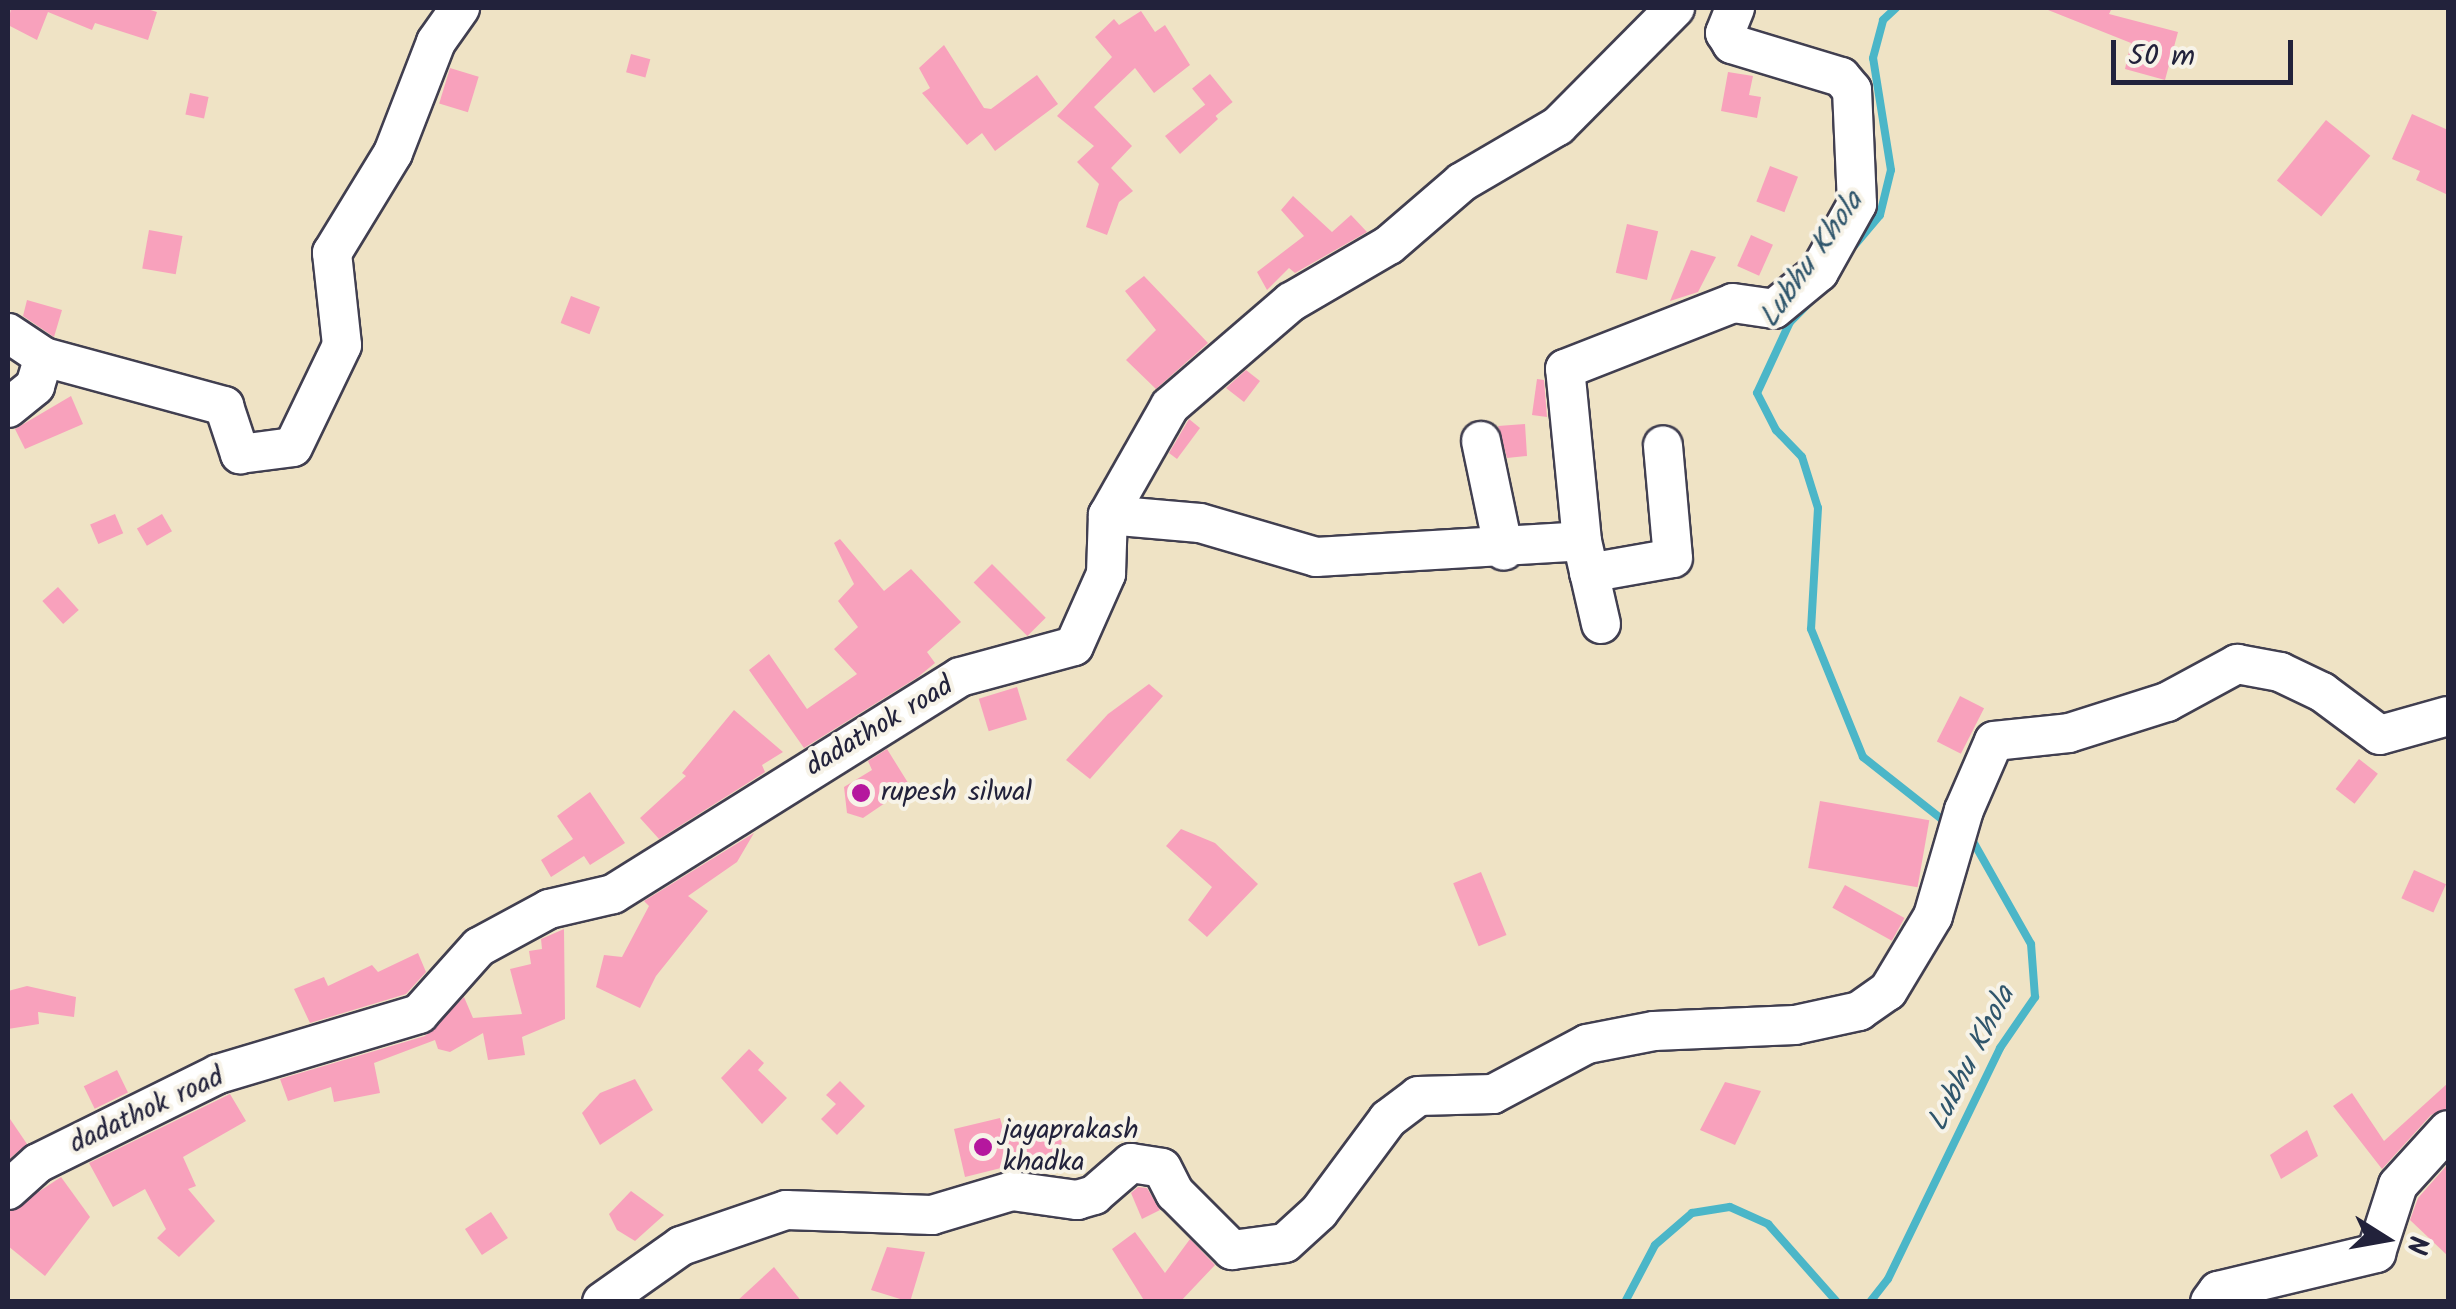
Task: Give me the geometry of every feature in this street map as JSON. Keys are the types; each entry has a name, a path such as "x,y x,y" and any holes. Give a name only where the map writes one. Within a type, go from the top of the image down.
{"street":[{"path":"8,333 44,357 224,406 240,454 292,448 342,345 332,253 394,154 436,42 460,8"},
{"name":"dadathok road","path":"8,1190 38,1163 218,1074 419,1014 479,948 549,909 613,894 960,677 1074,646 1106,574 1108,515 1170,406 1292,302 1388,246 1462,182 1558,126 1675,8"},
{"path":"1601,624 1586,557 1565,369 1733,303 1774,309 1819,272 1857,204 1852,90 1841,78 1732,44 1726,33 1734,8"},
{"path":"8,408 36,386 44,357"},
{"path":"1481,441 1504,550"},
{"path":"1108,515 1200,523 1316,557 1504,550 1586,557 1673,558 1663,445"},
{"path":"602,1302 682,1246 786,1210 932,1215 1012,1191 1077,1200 1094,1195 1131,1163 1162,1168 1175,1193 1232,1250 1285,1243 1318,1212 1388,1120 1418,1096 1493,1094 1587,1044 1654,1031 1796,1026 1859,1011 1900,980 1934,916 1958,826 1994,740 2069,733 2151,707 2237,664 2280,672 2322,692 2380,735 2448,716"},
{"path":"2210,1302 2218,1291 2376,1254 2398,1185 2448,1130"}],"building":[{"path":"11,8 144,8 157,12 148,40 95,23 92,30 48,12 37,40 8,25"},
{"path":"2043,8 2112,8 2109,14 2178,32 2165,80 2125,69 2131,43"},
{"path":"1141,11 1155,32 1165,25 1190,65 1154,93 1135,68 1094,107 1132,146 1111,168 1133,191 1119,202 1107,235 1086,227 1099,184 1077,162 1094,146 1057,116 1112,57 1095,37 1114,19 1119,25"},
{"path":"944,45 984,108 991,109 1037,75 1058,104 995,151 982,133 967,145 922,93 930,88 919,68"},
{"path":"631,54 650,59 645,78 626,72"},
{"path":"450,68 479,77 468,112 439,103"},
{"path":"1728,72 1753,76 1749,95 1761,97 1757,118 1721,111"},
{"path":"1210,74 1233,102 1215,116 1192,88"},
{"path":"190,93 209,97 204,118 185,115"},
{"path":"1206,104 1218,119 1180,154 1165,136"},
{"path":"2412,114 2448,130 2448,195 2416,180 2420,171 2392,159"},
{"path":"2326,120 2370,156 2321,216 2277,181"},
{"path":"1770,166 1798,177 1784,212 1756,201"},
{"path":"1293,196 1332,232 1351,215 1367,232 1295,273 1289,268 1267,290 1257,272 1304,236 1281,210"},
{"path":"1627,224 1658,231 1647,280 1616,273"},
{"path":"149,230 182,236 176,274 142,268"},
{"path":"1751,235 1773,245 1759,276 1737,266"},
{"path":"1691,250 1716,257 1698,292 1670,301"},
{"path":"1144,276 1208,343 1156,389 1126,360 1156,330 1125,291"},
{"path":"571,296 600,307 590,334 561,323"},
{"path":"27,300 62,310 54,337 23,316"},
{"path":"1246,370 1260,381 1244,402 1226,388"},
{"path":"1537,379 1544,380 1547,417 1532,415"},
{"path":"71,396 83,424 25,449 15,429"},
{"path":"1189,419 1200,428 1177,459 1169,453"},
{"path":"1525,424 1527,456 1507,458 1498,426"},
{"path":"115,514 123,533 98,544 90,525"},
{"path":"162,514 172,531 147,546 137,528"},
{"path":"840,539 884,591 911,569 961,622 927,652 935,663 918,677 804,748 749,670 769,654 807,709 857,674 834,649 858,627 838,601 854,584 834,543"},
{"path":"992,564 1046,618 1027,636 974,582"},
{"path":"58,587 79,610 63,624 42,601"},
{"path":"1149,684 1163,696 1090,779 1066,760 1108,714"},
{"path":"1017,687 1027,720 989,731 979,699"},
{"path":"1960,696 1984,708 1961,754 1937,741"},
{"path":"734,710 783,752 762,765 765,772 659,839 640,818 686,776 682,773"},
{"path":"887,749 910,786 863,818 847,813 844,787 872,770 868,761"},
{"path":"2359,759 2378,774 2355,804 2336,789"},
{"path":"590,792 625,843 590,865 584,856 551,877 541,860 573,839 557,816"},
{"path":"1820,801 1929,820 1918,887 1808,868"},
{"path":"1181,829 1215,843 1258,884 1207,937 1188,920 1212,887 1166,846"},
{"path":"754,833 737,862 688,896 708,911 656,976 640,1008 596,987 604,955 622,957 649,906 644,901"},
{"path":"2414,870 2446,884 2433,913 2401,898"},
{"path":"1481,872 1506,935 1479,946 1453,883"},
{"path":"1845,885 1904,918 1892,941 1832,908"},
{"path":"564,929 565,1019 522,1037 525,1055 488,1060 483,1033 450,1052 438,1049 435,1040 374,1063 380,1093 334,1102 331,1087 288,1101 280,1079 425,1036 464,997 473,1018 522,1014 510,969 531,964 529,951 542,949 541,939"},
{"path":"418,953 426,972 406,994 310,1023 294,989 324,977 328,986 372,965 378,972"},
{"path":"27,986 76,997 74,1017 38,1012 39,1024 8,1029 8,991"},
{"path":"749,1049 764,1063 758,1070 787,1098 762,1124 721,1078"},
{"path":"117,1070 128,1092 95,1109 84,1086"},
{"path":"635,1079 653,1110 600,1145 582,1113 600,1093"},
{"path":"840,1081 865,1106 837,1135 821,1119 836,1104 826,1095"},
{"path":"1725,1082 1761,1091 1735,1145 1700,1130"},
{"path":"2448,1083 2448,1108 2431,1115 2382,1169 2333,1106 2352,1093 2384,1141"},
{"path":"230,1094 246,1121 183,1157 196,1186 188,1189 215,1221 179,1257 157,1238 166,1229 145,1189 113,1207 89,1163"},
{"path":"8,1116 27,1144 8,1160"},
{"path":"1000,1118 1003,1129 1062,1133 1060,1171 1005,1167 965,1177 954,1129"},
{"path":"2307,1130 2318,1156 2281,1179 2270,1155"},
{"path":"2448,1164 2448,1256 2410,1220 2418,1198"},
{"path":"61,1177 90,1217 45,1276 8,1246 8,1212"},
{"path":"1138,1187 1147,1188 1160,1210 1142,1219 1131,1193"},
{"path":"631,1191 664,1215 635,1241 617,1230 609,1214"},
{"path":"491,1212 508,1238 482,1255 465,1229"},
{"path":"1135,1232 1165,1273 1190,1239 1215,1265 1180,1302 1145,1302 1112,1249"},
{"path":"887,1247 925,1252 910,1302 871,1290"},
{"path":"774,1267 802,1302 736,1302"}],"waterway":[{"name":"Lubhu Khola","path":"1854,246 1880,215 1891,170 1873,58 1883,20 1896,8"},
{"name":"Lubhu Khola","path":"1822,290 1790,322 1757,393 1776,430 1802,457 1818,508 1811,629 1863,757 1949,825"},
{"name":"Lubhu Khola","path":"1870,1302 1888,1279 2000,1048 2035,997 2031,944 1970,836"},
{"name":"Lubhu Khola","path":"1625,1302 1655,1245 1692,1213 1730,1207 1768,1224 1837,1302"}],"place":[{"name":"rupesh silwal","path":"861,793"},
{"name":"jayaprakash khadka","path":"983,1147"}]}
